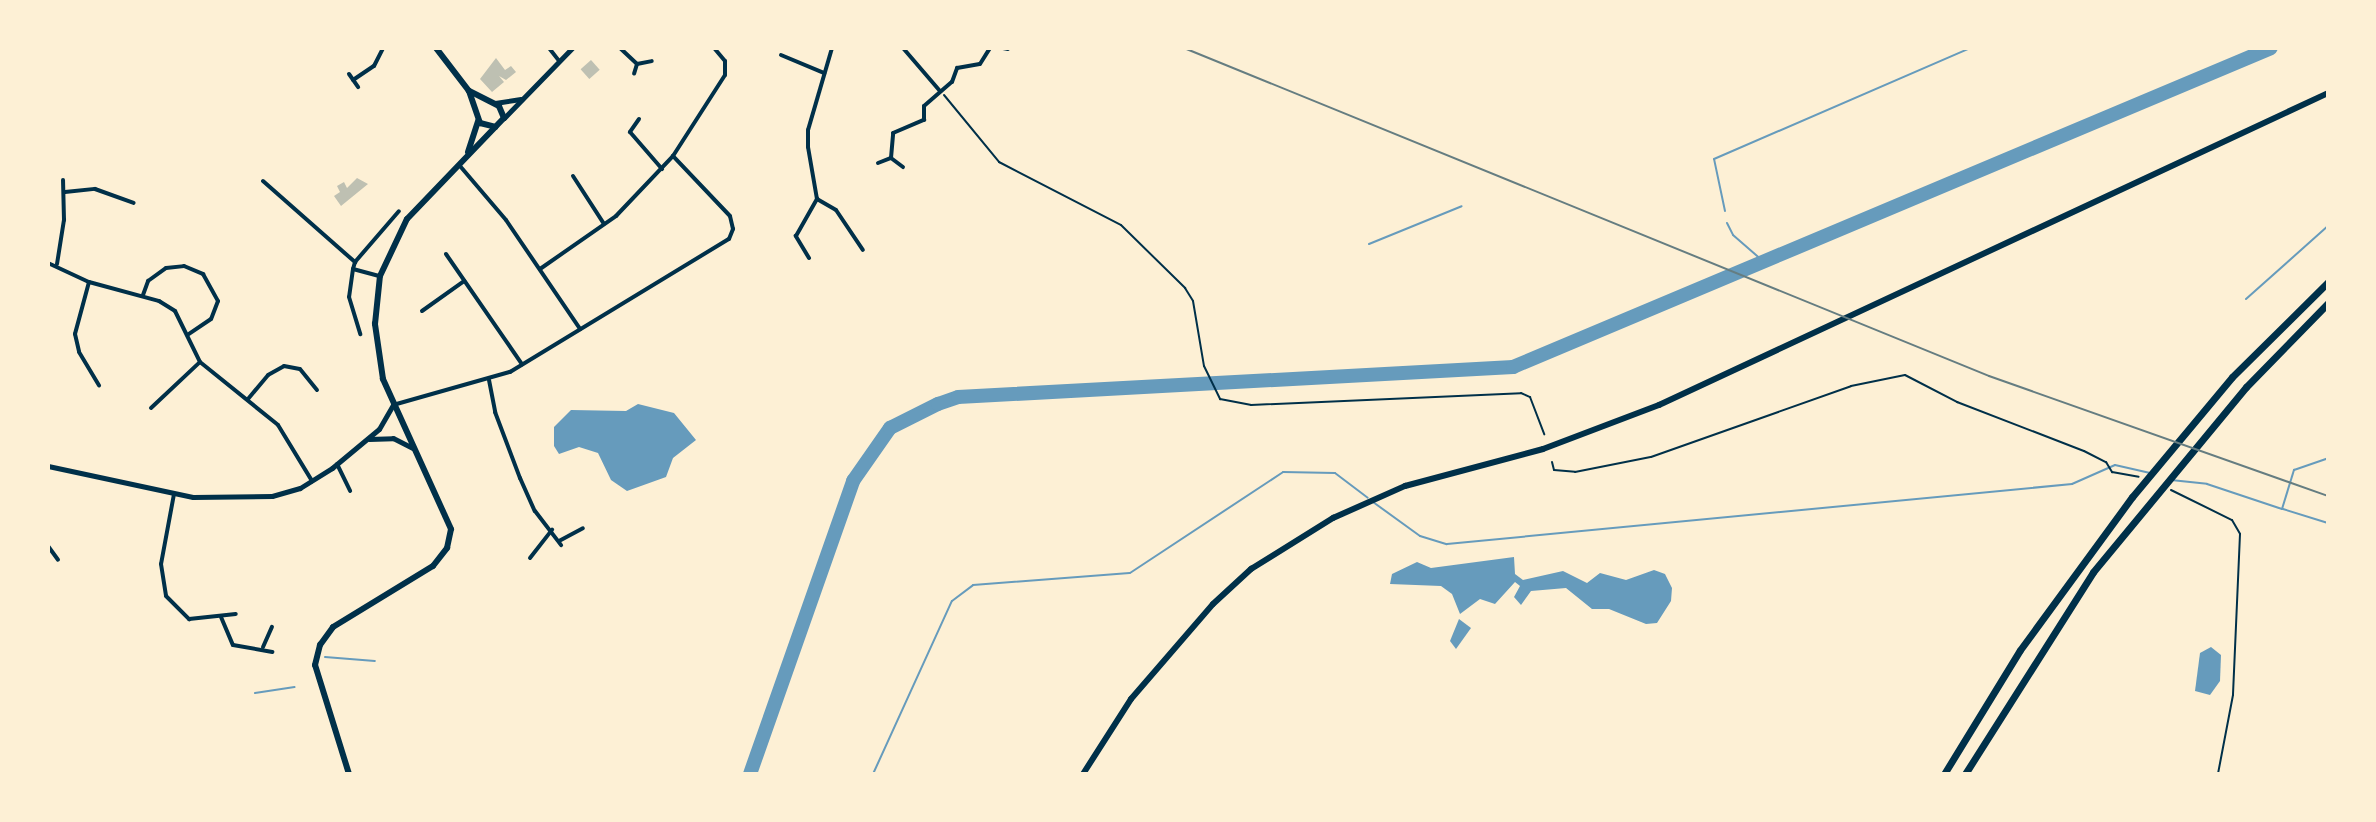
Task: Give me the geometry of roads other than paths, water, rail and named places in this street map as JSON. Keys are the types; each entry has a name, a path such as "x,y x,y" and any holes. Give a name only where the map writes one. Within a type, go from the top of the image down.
{"highway":[{"path":"1944,774 2020,650 2132,497 2232,377 2328,282"},
{"path":"1965,774 2093,572 2246,387 2328,303"}],"main road":[{"path":"440,49 469,91 478,117 487,128 499,126"},
{"path":"349,774 315,658 333,627 421,575 447,548 448,519 393,405 376,340 380,276 407,219 504,118 492,103 469,91"},
{"path":"1083,774 1131,699 1213,604 1293,540 1384,494 1597,431 1833,325 2328,93"},
{"path":"467,156 478,117 492,103"}],"street":[{"path":"353,80 374,66 383,48"},
{"path":"549,48 559,61"},
{"path":"504,118 572,48"},
{"path":"620,48 637,64"},
{"path":"540,269 604,224 663,169 719,88 727,68 714,48"},
{"path":"809,258 796,236 817,199 807,137 832,48"},
{"path":"903,48 940,91"},
{"path":"891,158 893,133 924,120 924,106 952,82 957,68 980,64 990,48"},
{"path":"790,59 794,50"},
{"path":"781,55 824,73"},
{"path":"637,64 652,61"},
{"path":"634,74 637,64"},
{"path":"349,74 358,87"},
{"path":"492,103 522,98"},
{"path":"639,119 630,132 663,169"},
{"path":"48,466 174,494 252,499 312,481 368,439 393,405 489,380 522,365 732,234 733,223 721,203 673,156"},
{"path":"878,163 891,158"},
{"path":"891,158 903,167"},
{"path":"458,164 540,269 581,330"},
{"path":"573,176 604,224"},
{"path":"57,264 65,192 63,180"},
{"path":"263,181 355,262"},
{"path":"65,192 95,189 134,203"},
{"path":"120,208 124,199"},
{"path":"817,199 836,210 863,250"},
{"path":"360,334 349,297 355,262 399,211"},
{"path":"849,252 857,245"},
{"path":"446,254 522,365"},
{"path":"48,263 57,264 89,282 143,295 175,311 189,334 200,362 278,425 312,481"},
{"path":"143,295 152,276 166,268 184,266 203,274 218,301 211,319 189,334"},
{"path":"353,269 380,276"},
{"path":"422,311 464,281"},
{"path":"89,282 75,334 79,352 99,385"},
{"path":"151,408 200,362"},
{"path":"248,399 268,375 284,366 300,369 317,390"},
{"path":"489,380 495,412 535,511 560,543 583,528"},
{"path":"305,389 312,384"},
{"path":"368,439 393,438 413,448"},
{"path":"337,464 350,491"},
{"path":"174,494 161,564 166,596 189,619 236,614"},
{"path":"530,558 552,530"},
{"path":"48,546 58,560"},
{"path":"221,617 233,645 263,647 272,652"},
{"path":"263,647 272,627"}],"water":[{"path":"638,404 674,413 696,440 673,458 666,477 627,491 611,480 598,453 579,447 559,454 554,446 554,427 571,410 626,411"},
{"path":"1514,557 1515,574 1523,580 1563,571 1587,583 1600,573 1626,580 1654,570 1665,574 1672,588 1671,601 1657,623 1646,624 1609,609 1592,609 1566,588 1531,591 1521,605 1514,597 1520,586 1515,582 1495,604 1480,599 1460,614 1452,594 1441,586 1390,584 1392,574 1417,562 1431,568"},
{"path":"1459,619 1471,628 1456,649 1450,641"},
{"path":"2211,647 2221,655 2220,681 2210,695 2195,691 2200,653"}],"waterway":[{"path":"1725,211 1714,159 1970,48"},
{"path":"750,774 853,481 890,428 938,404 958,397 1513,367 2271,48"},
{"path":"1369,244 1462,206"},
{"path":"1727,223 1733,235 1763,261"},
{"path":"2246,299 2328,226"},
{"path":"2171,480 2207,484 2282,509 2294,470 2328,458"},
{"path":"1373,502 1420,536 1447,544 2072,484 2115,465 2150,473"},
{"path":"873,774 952,601 973,585 1130,573 1283,472 1335,473 1368,498"},
{"path":"2283,509 2328,523"},
{"path":"325,657 375,661"},
{"path":"255,693 295,687"}],"railway":[{"path":"1184,48 1989,376 2328,496"}]}
